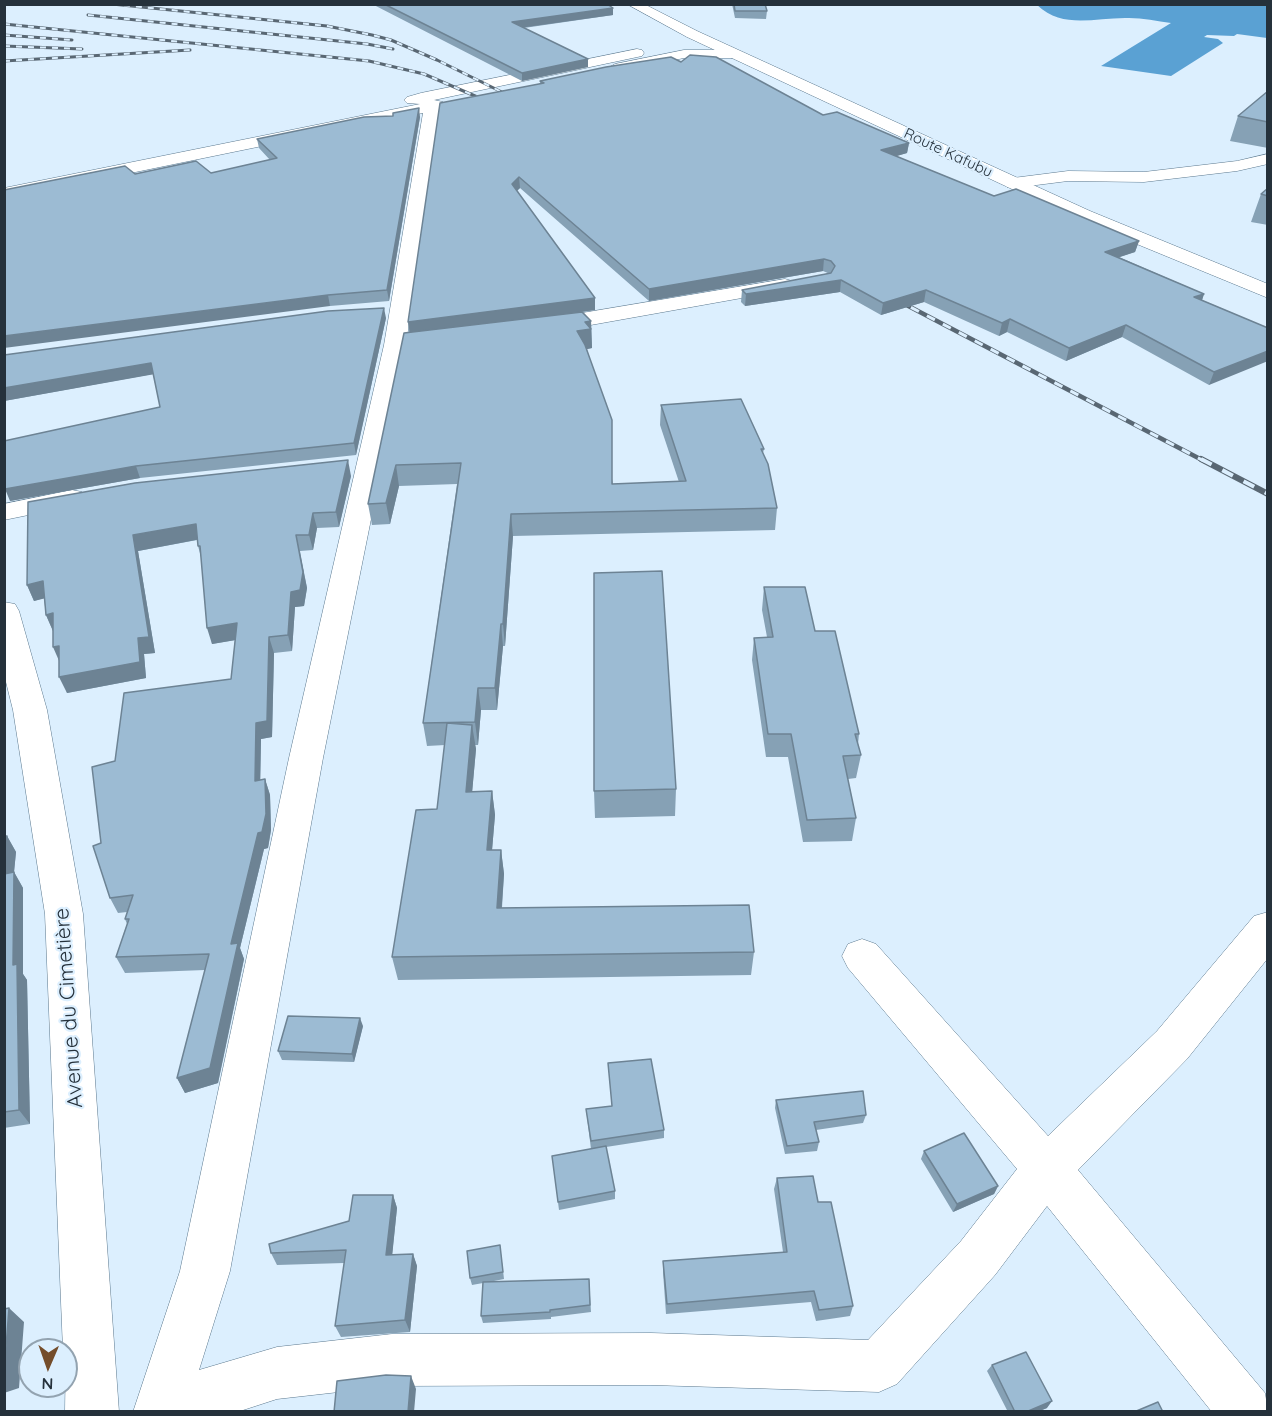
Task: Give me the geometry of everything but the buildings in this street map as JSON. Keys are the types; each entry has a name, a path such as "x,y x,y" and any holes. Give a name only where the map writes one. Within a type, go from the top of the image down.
{"street":[{"name":"Route Kafubu","path":"633,4 692,34 1083,215 1268,292"},
{"path":"4,194 427,102 664,47 692,34"},
{"path":"4,182 684,54 737,54"},
{"path":"162,1410 205,1271 303,770 358,465 406,344 388,310 427,102"},
{"path":"1013,183 1068,176 1144,177 1237,166 1268,159"},
{"path":"523,329 570,324 811,280"},
{"path":"4,512 99,493"},
{"name":"Avenue du Cimetière","path":"4,611 30,710 64,914 92,1412"},
{"path":"162,1410 277,1372 392,1360 651,1359 879,1366 978,1258 1047,1169 1172,1045 1268,928"},
{"path":"862,956 1047,1169 1246,1412"}],"water":[{"path":"1037,5 1267,5 1267,38 1237,34 1234,36 1207,35 1204,37 1218,39 1223,43 1171,76 1101,66 1171,23 1134,18 1069,20 1047,13"}],"railway":[{"path":"112,4 327,26 372,35 391,40 437,60 516,99"},
{"path":"88,15 367,44 393,49"},
{"path":"4,24 369,61 424,74 489,102"},
{"path":"4,35 72,40"},
{"path":"4,46 82,49"},
{"path":"4,61 190,50"},
{"path":"895,299 1204,461"},
{"path":"1201,459 1268,494"}]}
